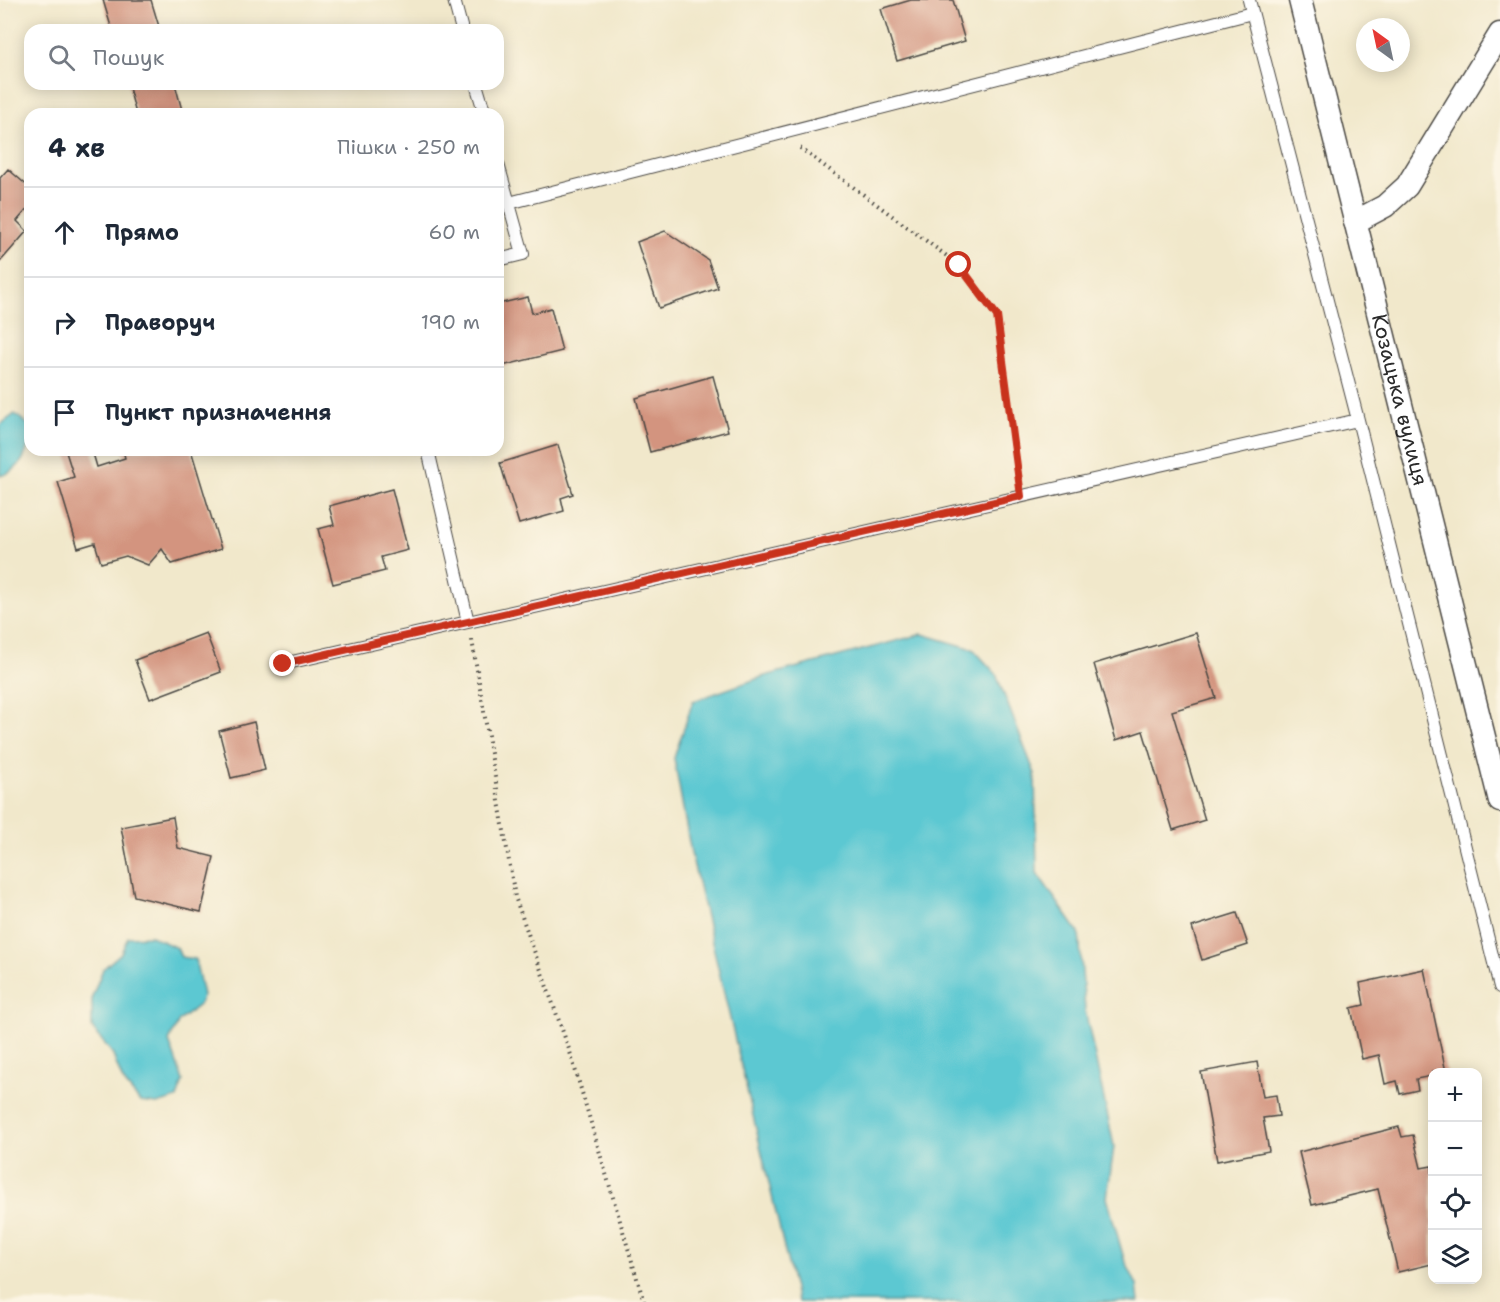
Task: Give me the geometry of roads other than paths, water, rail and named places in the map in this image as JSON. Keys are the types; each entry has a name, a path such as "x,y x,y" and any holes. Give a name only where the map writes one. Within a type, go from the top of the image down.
{"street":[{"name":"Козацька вулиця","path":"1300,0 1500,801"},
{"path":"1355,222 1385,206 1407,186 1500,34"}],"lane":[{"path":"454,0 460,24"},
{"path":"1249,0 1358,420 1500,987"},
{"path":"509,203 1252,13"},
{"path":"478,90 482,108"},
{"path":"504,185 523,254 504,259"},
{"path":"283,664 1358,420"},
{"path":"429,456 468,622"}],"water":[{"path":"15,414 24,421 24,456 15,469 0,476 0,425"},
{"path":"922,634 973,649 996,674 1035,774 1037,873 1079,933 1085,1010 1114,1146 1107,1198 1124,1259 1137,1285 1139,1302 797,1302 691,853 674,758 693,701 765,676"},
{"path":"151,936 177,948 181,957 195,959 203,995 199,1005 179,1021 169,1041 183,1081 177,1098 157,1104 140,1102 123,1081 112,1053 92,1028 92,997 103,969 121,953 128,937"}]}
